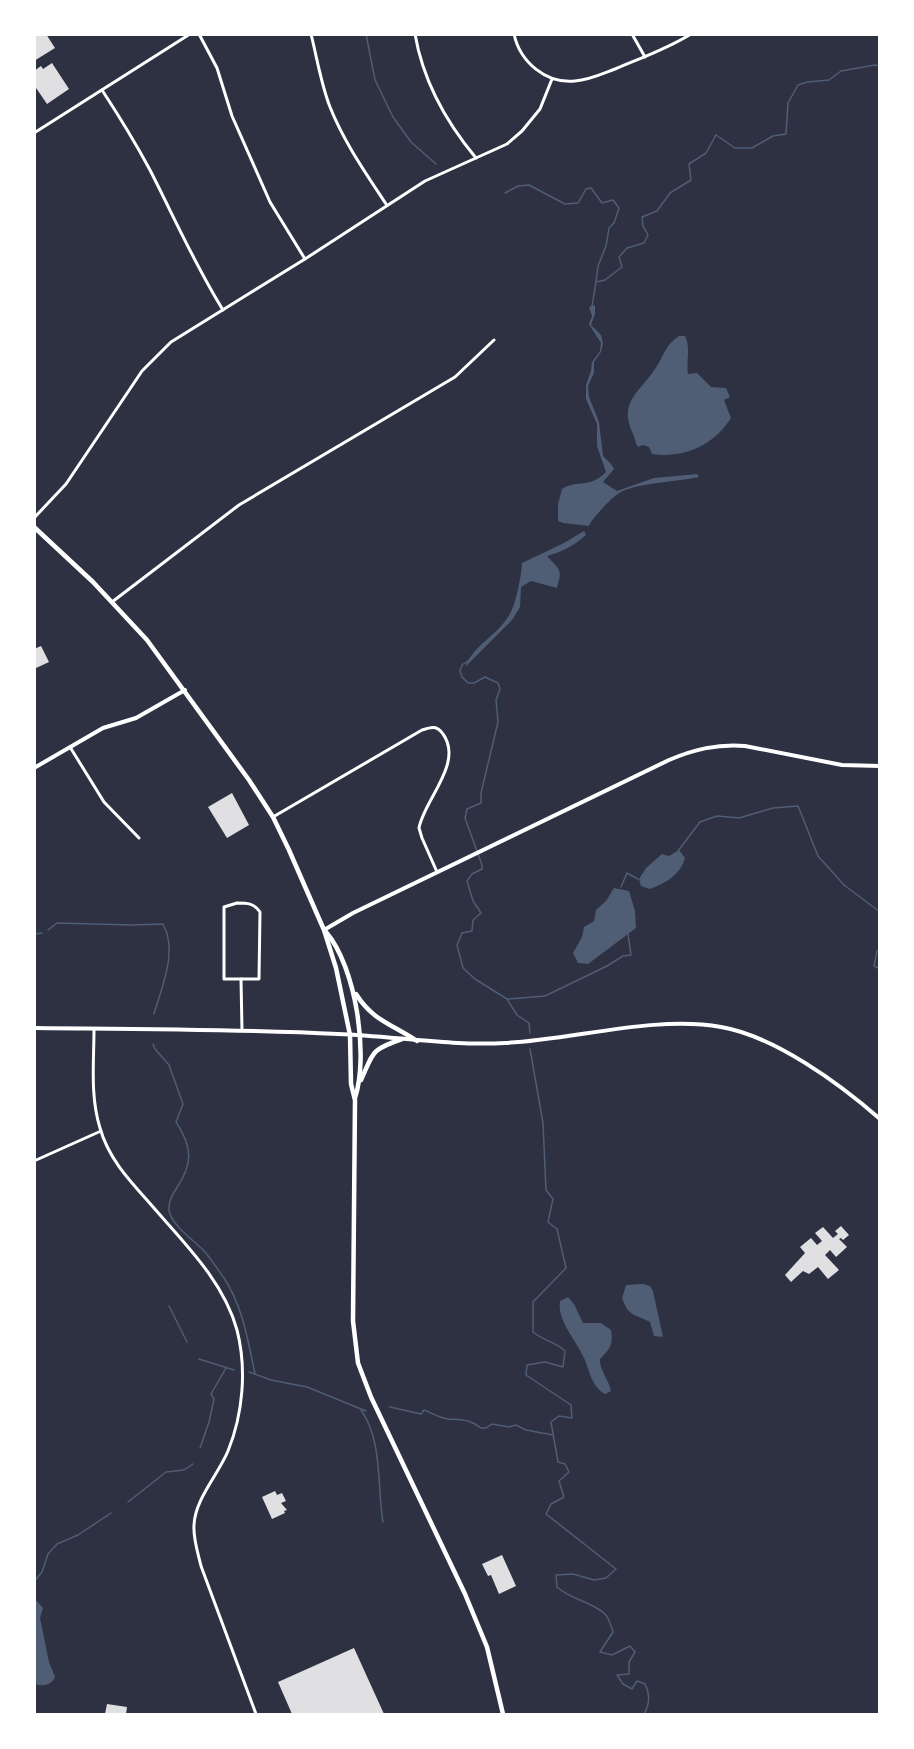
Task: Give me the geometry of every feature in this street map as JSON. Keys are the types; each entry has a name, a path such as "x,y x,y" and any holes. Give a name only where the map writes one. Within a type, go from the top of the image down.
{"main road":[{"path":"34,527 112,602 147,640 185,690 273,818 324,930 344,1001 350,1035 351,1084 355,1100 353,1321 358,1363 371,1397 465,1594 487,1647 502,1714"},
{"path":"34,768 104,728 136,718 185,690"},
{"path":"324,930 353,913 478,852 669,760 702,747 745,746 842,765 879,766"},
{"path":"324,930 333,939 353,991 360,1035 360,1083"},
{"path":"353,991 363,1006 375,1017 400,1029 417,1041"},
{"path":"34,1028 242,1030 360,1035 417,1041 505,1043 655,1026 684,1024 721,1027 770,1043 861,1102 879,1119"},
{"path":"355,1100 372,1054 380,1047 402,1039"}],"street":[{"path":"34,133 190,34"},
{"path":"199,34 217,68 232,116 270,202 305,260"},
{"path":"311,34 329,104 355,159 387,204"},
{"path":"415,34 422,67 432,91 461,140 476,158"},
{"path":"514,34 518,47 528,62 552,79 567,82 580,81 645,57 691,34"},
{"path":"632,34 645,57"},
{"path":"34,518 66,484 142,371 156,356 182,334 305,260 425,181 501,148 522,131 540,109 552,79"},
{"path":"102,90 149,168 191,254 223,310"},
{"path":"112,602 239,505 455,377 494,340"},
{"path":"273,818 422,730 437,728 446,737 449,756 446,770 419,828 437,872"},
{"path":"70,747 104,802 139,838"},
{"path":"879,812 879,820"},
{"path":"237,903 249,903 256,906 261,919 259,979 241,979 224,979 224,907 237,903"},
{"path":"241,979 242,1030"},
{"path":"94,1029 93,1090 101,1131 122,1172 203,1265 220,1291 237,1332 242,1382 237,1424 227,1453 198,1509 194,1524 195,1544 201,1566 256,1714"},
{"path":"34,1161 101,1131"}],"water":[{"path":"595,305 591,325 601,335 603,344 601,352 594,362 594,373 588,386 589,397 599,422 603,456 614,469 603,482 617,491 654,478 697,474 699,477 643,485 622,491 605,505 589,526 558,521 558,504 562,489 589,482 606,472 597,446 597,424 586,399 586,385 592,362 600,351 601,343 589,324 592,316 589,307"},
{"path":"679,336 685,336 687,340 688,374 697,373 711,387 726,388 730,397 724,400 731,418 716,436 697,448 675,454 652,454 649,447 643,445 638,447 637,445 629,423 629,406 632,398 655,369 668,347"},
{"path":"584,531 586,535 577,542 547,556 560,573 557,588 531,581 521,587 520,607 512,620 465,667 473,653 503,624 511,612 518,591 522,563"},
{"path":"679,850 685,858 676,874 650,889 641,886 639,879 646,868 662,854 669,856"},
{"path":"614,888 629,891 635,911 636,928 588,964 578,963 573,953 582,937 584,927 594,921 596,910 606,901"},
{"path":"626,1285 650,1286 653,1291 663,1337 654,1336 650,1322 629,1312 622,1298"},
{"path":"568,1297 583,1323 601,1323 611,1330 610,1346 600,1359 611,1391 605,1394 594,1383 584,1358 561,1316 560,1301"},
{"path":"34,1598 43,1608 40,1618 49,1662 55,1677 52,1682 44,1685 35,1684"}],"building":[{"path":"34,34 46,34 55,48 34,61"},
{"path":"52,63 69,89 47,104 34,85 34,71 41,66 43,69"},
{"path":"41,646 49,662 34,669 34,649"},
{"path":"232,793 249,825 227,838 208,807"},
{"path":"841,1226 849,1235 843,1240 839,1239 847,1247 836,1257 830,1250 825,1255 839,1270 828,1279 818,1267 809,1274 803,1271 791,1282 785,1275 805,1253 800,1247 811,1238 817,1245 822,1241 815,1233 823,1227 833,1238 838,1234 835,1231"},
{"path":"275,1491 277,1495 282,1493 286,1501 281,1503 287,1510 272,1519 262,1497"},
{"path":"502,1555 516,1586 499,1594 491,1575 488,1576 482,1564"},
{"path":"354,1648 384,1714 292,1714 278,1682"},
{"path":"107,1704 127,1707 126,1714 105,1714"}],"waterway":[{"path":"366,34 375,80 393,117 411,142 436,164"},
{"path":"592,306 596,282 605,280 622,267 619,257 627,248 644,243 648,235 643,226 642,217 657,211 670,193 691,180 689,164 706,153 716,135 735,148 752,148 773,136 786,134 788,103 798,85 829,80 841,71 880,66"},
{"path":"505,193 518,186 529,185 565,204 578,203 586,189 591,188 602,203 613,200 619,208 614,223 609,228 596,281"},
{"path":"468,661 462,665 460,671 468,683 474,683 485,677 498,683 500,689 496,700 498,722 481,793 481,803 467,809 465,818 482,865 482,869 472,874 467,881 473,901 481,913 473,920 472,931 462,933 457,945 463,968 475,979 507,999 517,1015 529,1023 530,1033"},
{"path":"678,851 700,822 717,816 739,818 773,808 798,806 818,856 844,885 880,912"},
{"path":"621,887 627,873 638,879"},
{"path":"48,930 57,923 163,924 167,934 169,957 154,1014"},
{"path":"34,934 42,933"},
{"path":"508,999 545,996 623,956 631,955 628,934"},
{"path":"880,950 877,951 874,966 880,969"},
{"path":"153,1044 169,1065 183,1104 176,1122 186,1140 189,1156 186,1172 173,1194 169,1211 179,1228 208,1255 231,1289 244,1324 255,1374"},
{"path":"530,1049 543,1123 546,1190 553,1199 548,1222 557,1229 566,1268 533,1302 533,1332 565,1351 563,1367 545,1362 527,1365 526,1375 571,1405 572,1418 559,1416 551,1422 558,1462 565,1464 569,1472 559,1481 564,1497 551,1504 546,1514 616,1569 606,1578 594,1580 573,1574 556,1575 557,1587 568,1595 594,1606 610,1622 613,1632 600,1652 612,1655 630,1646 635,1652 629,1662 629,1674 617,1675 623,1684 632,1689 637,1681 645,1684 649,1699 644,1714"},
{"path":"169,1306 187,1342"},
{"path":"199,1359 234,1370"},
{"path":"200,1448 214,1399 211,1394 226,1368"},
{"path":"249,1372 271,1380 307,1387 366,1411"},
{"path":"390,1407 421,1414 424,1410 439,1417 469,1421 481,1428 492,1424 509,1427 516,1425 526,1430 553,1435"},
{"path":"361,1410 368,1422 376,1450 383,1522"},
{"path":"128,1502 166,1472 184,1470 193,1464"},
{"path":"34,1582 42,1572 48,1554 57,1544 78,1535 111,1513"}]}
